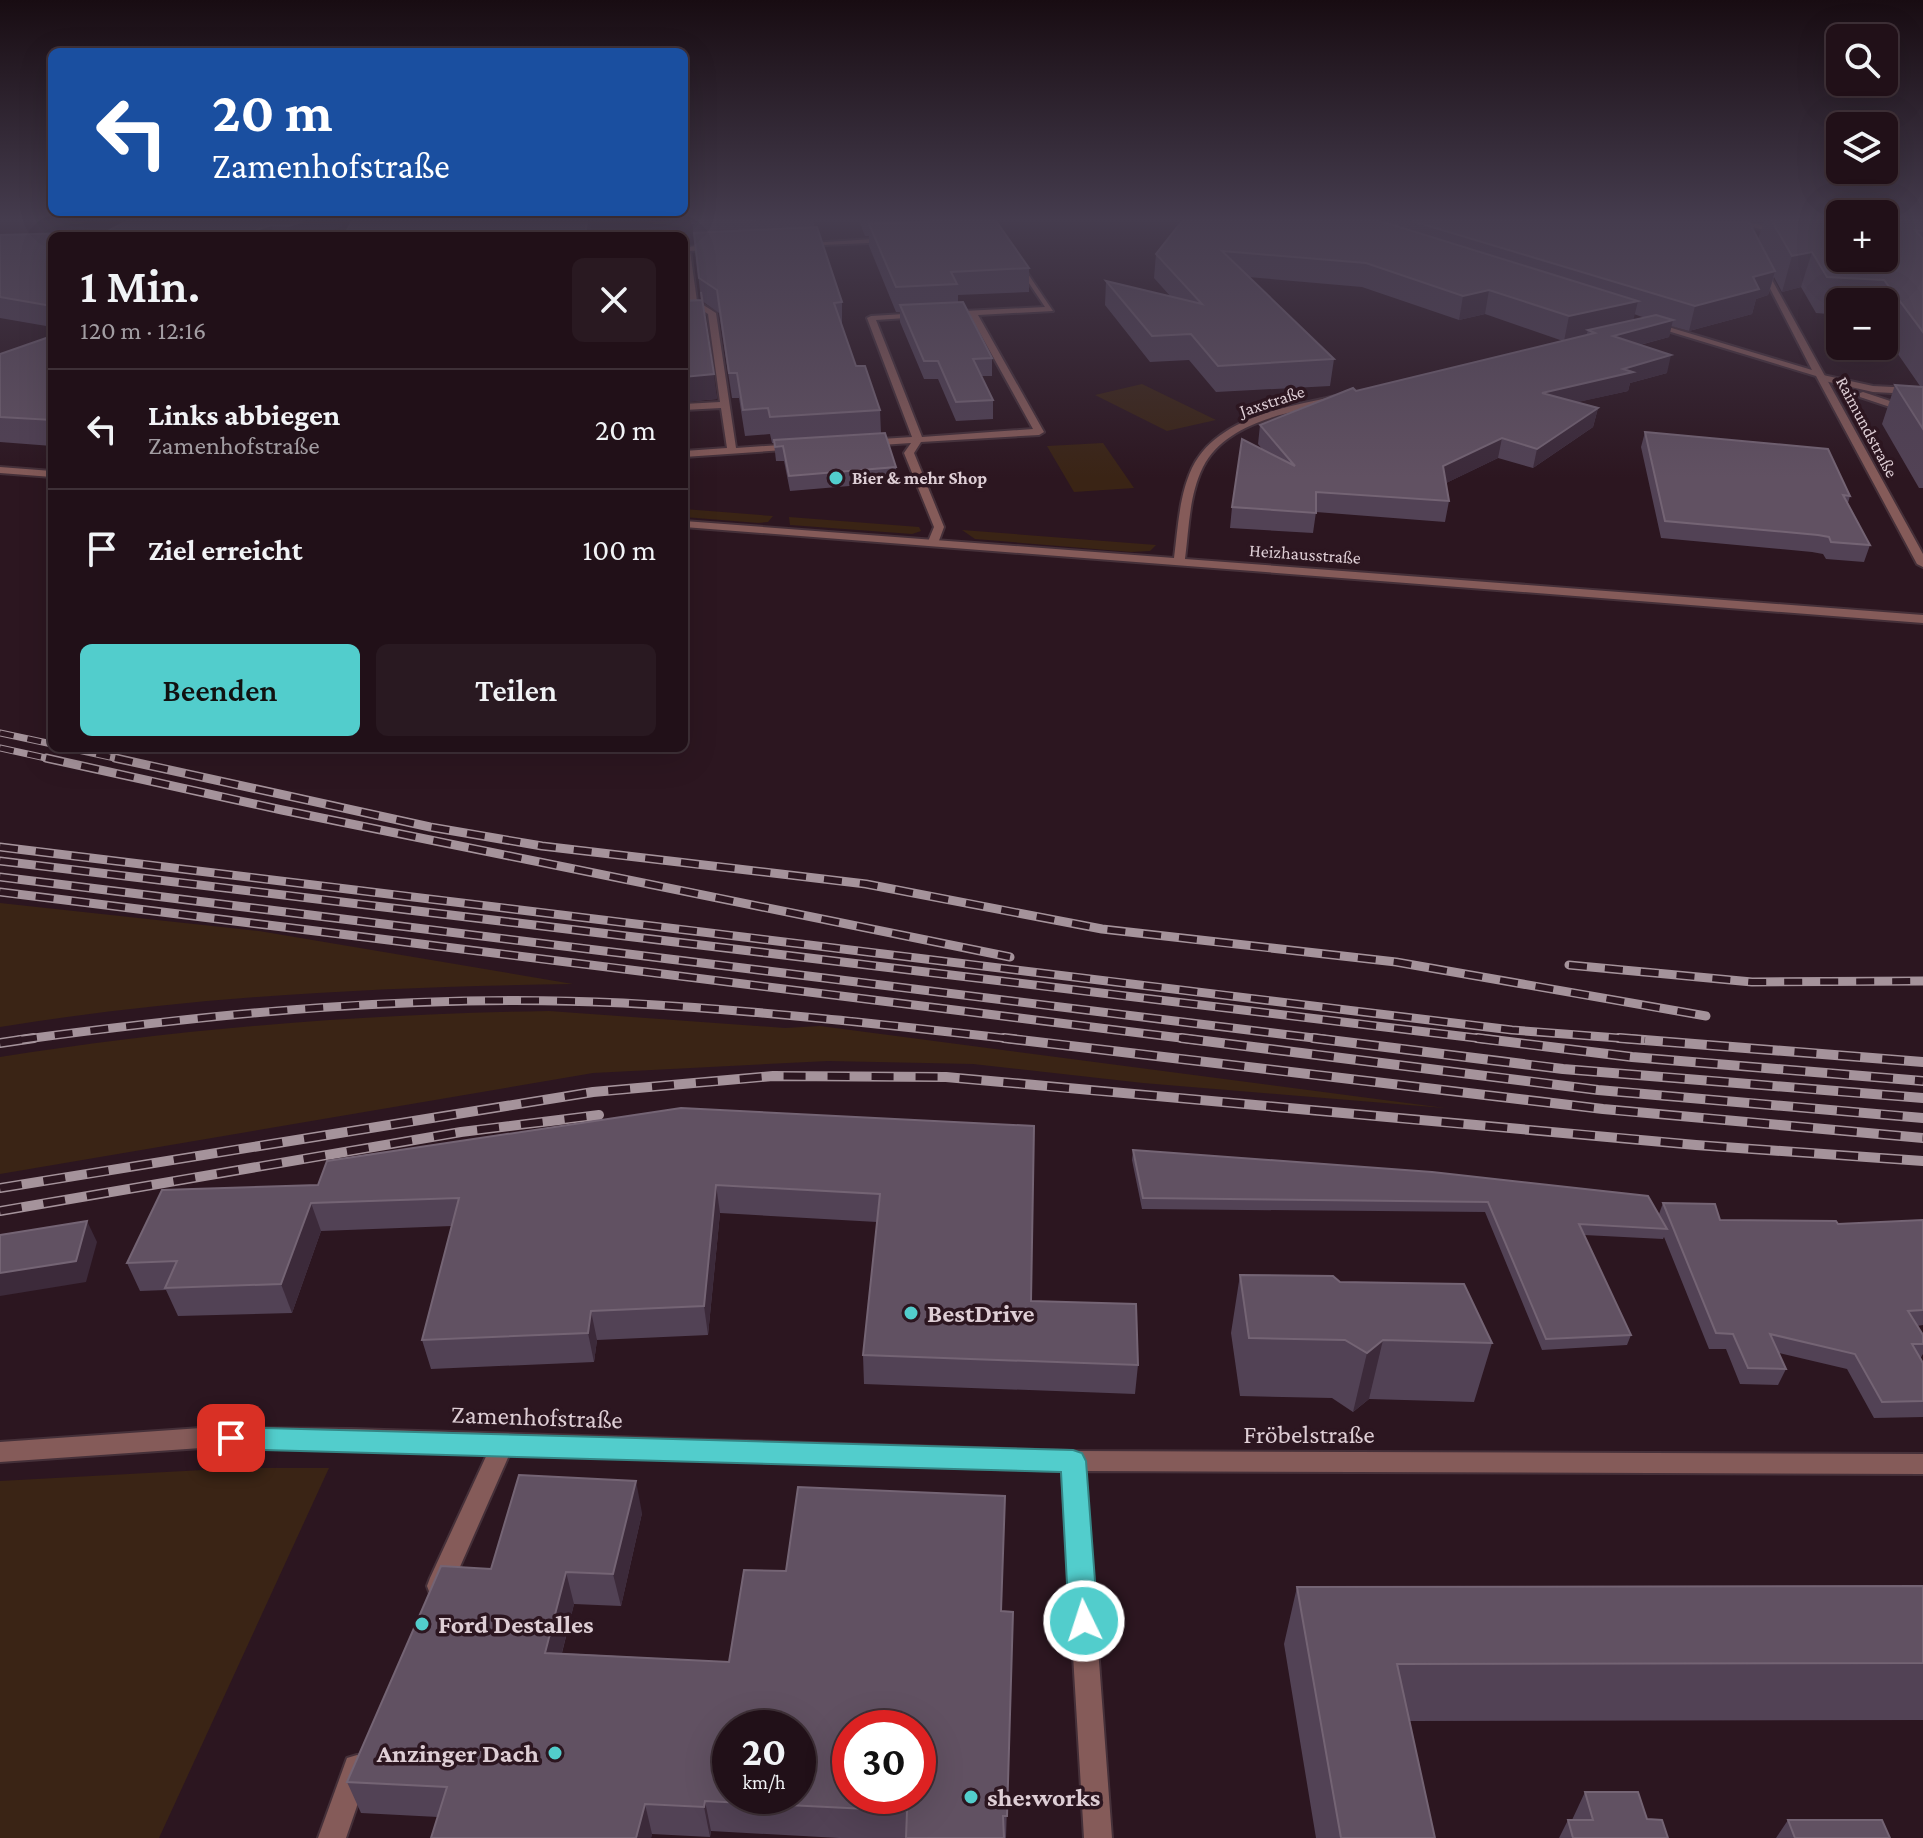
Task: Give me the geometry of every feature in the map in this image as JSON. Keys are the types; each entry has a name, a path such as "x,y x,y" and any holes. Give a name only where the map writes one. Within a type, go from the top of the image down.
{"street":[{"path":"701,307 712,313 732,451"},
{"path":"959,313 1050,309 1048,307"},
{"name":"Raimundstraße","path":"1783,307 1923,564"},
{"path":"856,444 1039,432 973,313"},
{"path":"918,440 871,318 929,315"},
{"path":"1641,325 1923,405"},
{"path":"1873,389 1920,392"},
{"path":"1830,392 1866,396 1923,415"},
{"name":"Jaxstraße","path":"1179,563 1190,486 1199,465 1215,444 1266,416 1349,395"},
{"path":"688,407 725,405"},
{"path":"918,440 909,453 939,527 933,544"},
{"path":"688,454 809,446"},
{"path":"0,470 48,474"},
{"name":"Heizhausstraße","path":"688,524 1923,619"},
{"name":"Zamenhofstraße","path":"0,1452 201,1438 1073,1461"},
{"path":"430,1607 503,1444"},
{"path":"1073,1461 1098,1838"},
{"name":"Fröbelstraße","path":"1073,1461 1923,1464"},
{"path":"332,1838 368,1745"}],"shaded area":[{"path":"1142,384 1216,420 1167,431 1095,395"},
{"path":"1103,443 1134,488 1074,492 1047,446"},
{"path":"688,509 773,516 768,522 688,517"},
{"path":"789,517 919,527 921,531 912,534 790,525"},
{"path":"962,530 1156,545 1150,551 1131,552 975,539"},
{"path":"0,903 259,931 573,984 285,995 71,1016 0,1027"},
{"path":"549,1011 785,1028 820,1026 1445,1108 1143,1083 973,1064 828,1061 593,1073 0,1174 0,1057 137,1038 274,1024 411,1015"},
{"path":"240,1468 329,1468 159,1838 0,1838 0,1481"}],"building":[{"path":"688,307 703,307 714,374 688,377"},
{"path":"719,307 835,307 856,366 865,366 880,410 770,417 768,408 743,410 737,373 729,373"},
{"path":"901,307 965,307 992,358 973,359 993,400 956,402 938,361 924,361"},
{"path":"1128,307 1280,307 1334,359 1218,366 1191,334 1152,336"},
{"path":"1541,307 1611,307 1569,316"},
{"path":"1904,307 1923,307 1923,332"},
{"path":"1656,315 1673,320 1613,336 1671,355 1623,369 1633,372 1542,393 1598,408 1537,449 1502,438 1443,466 1449,501 1316,492 1316,513 1232,507 1242,439 1295,466 1260,425 1353,388 1356,391 1595,333 1588,330"},
{"path":"48,337 48,420 0,417 0,354"},
{"path":"1895,385 1923,387 1923,429"},
{"path":"1645,432 1828,449 1850,496 1843,495 1870,545 1831,542 1829,537 1818,535 1665,521"},
{"path":"885,433 896,467 789,476 783,446 775,447 774,440"},
{"path":"681,1108 1034,1126 1031,1301 1136,1304 1138,1365 863,1355 880,1194 716,1185 704,1306 591,1311 588,1333 422,1340 459,1198 311,1203 281,1284 165,1288 177,1261 127,1263 162,1190 318,1185 327,1161"},
{"path":"1133,1150 1432,1172 1648,1196 1667,1229 1579,1224 1631,1335 1546,1339 1488,1202 1143,1198"},
{"path":"1663,1203 1715,1204 1720,1220 1836,1221 1838,1224 1923,1220 1923,1310 1908,1311 1923,1335 1923,1344 1912,1344 1923,1363 1923,1401 1882,1402 1855,1354 1770,1334 1786,1369 1748,1368 1733,1334 1716,1333"},
{"path":"87,1221 76,1261 0,1273 0,1235"},
{"path":"1240,1275 1333,1276 1340,1282 1464,1284 1492,1343 1383,1340 1367,1353 1345,1340 1249,1338"},
{"path":"519,1475 636,1481 613,1574 566,1572 545,1653 729,1662 744,1570 786,1571 798,1487 1005,1496 1001,1611 1013,1612 1004,1838 906,1838 907,1814 936,1814 936,1710 832,1710 832,1807 816,1806 816,1710 712,1710 712,1801 705,1801 704,1807 645,1804 636,1838 431,1838 447,1787 347,1782 441,1566 491,1569"},
{"path":"1923,1586 1923,1663 1397,1664 1435,1838 1341,1838 1297,1587"},
{"path":"1585,1792 1638,1792 1647,1819 1662,1820 1668,1838 1573,1838 1568,1820 1593,1820"},
{"path":"1788,1820 1882,1820 1890,1838 1795,1838"}],"railway":[{"path":"0,733 48,743"},
{"path":"0,748 55,760"},
{"path":"87,752 124,760"},
{"path":"46,758 282,810 1010,957"},
{"path":"115,758 430,827 542,846 866,884 1102,929 1396,962 1706,1016"},
{"path":"0,847 1512,1030 1631,1039"},
{"path":"0,861 1493,1040"},
{"path":"0,877 1330,1040"},
{"path":"0,892 1197,1040"},
{"path":"1569,965 1752,982 1923,981"},
{"path":"29,1039 169,1021 320,1008 396,1003 547,1001 722,1010 1020,1040"},
{"path":"29,1039 34,1038"},
{"path":"1004,1038 1020,1040"},
{"path":"1181,1038 1598,1090 1923,1118"},
{"path":"1313,1038 1563,1069 1923,1098"},
{"path":"1477,1038 1632,1057 1923,1081"},
{"path":"1619,1038 1631,1039"},
{"path":"0,1043 29,1039"},
{"path":"19,1040 29,1039"},
{"path":"1631,1039 1645,1040"},
{"path":"1631,1039 1923,1062"},
{"path":"1020,1040 1603,1109 1923,1138"},
{"path":"0,1188 593,1092 773,1076 946,1077 1696,1145 1923,1161"},
{"path":"0,1211 461,1132 599,1115"}],"place":[{"name":"Bier & mehr Shop","path":"836,478"},
{"name":"BestDrive","path":"911,1313"},
{"name":"Ford Destalles","path":"422,1624"},
{"name":"Anzinger Dach","path":"555,1753"},
{"name":"she:works","path":"971,1797"}],"route":[{"path":"231,1438 1073,1461 1084,1621"}]}
